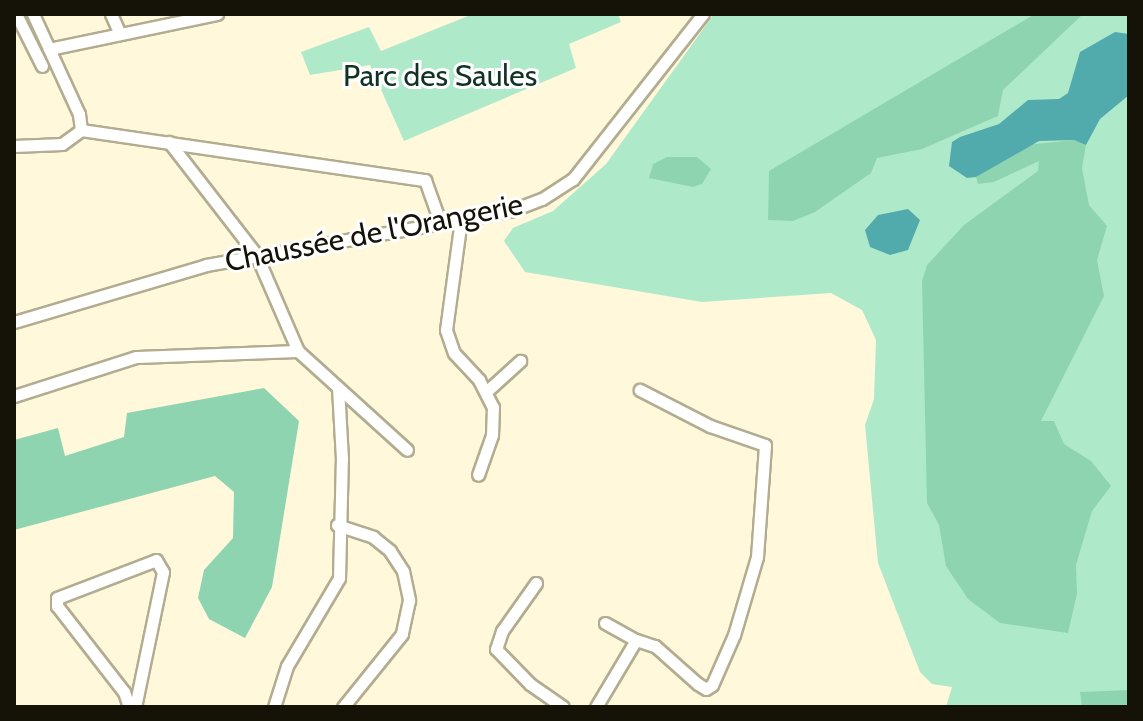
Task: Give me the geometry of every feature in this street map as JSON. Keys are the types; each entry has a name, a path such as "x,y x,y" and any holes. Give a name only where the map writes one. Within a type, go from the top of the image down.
{"street":[{"path":"16,14 42,66"},
{"path":"111,14 120,34"},
{"path":"31,44 120,34 217,14"},
{"name":"Chaussée de l'Orangerie","path":"14,322 256,254 528,205 573,179 703,14"},
{"path":"23,28 34,18 79,114 81,130"},
{"path":"14,146 62,144 81,130 425,180 440,222"},
{"path":"169,142 256,254 298,351 407,450"},
{"path":"461,219 447,337 487,391 494,426 478,475"},
{"path":"14,396 143,355 298,351"},
{"path":"487,391 520,361"},
{"path":"274,707 287,666 338,583 337,525 342,459 338,388"},
{"path":"605,623 636,640 655,646 703,687 712,685 753,578 767,451 759,439 710,426 640,390"},
{"path":"337,525 373,537 390,551 403,571 409,600 402,634 343,707"},
{"path":"129,707 124,692 57,606 57,598 156,560 163,572 135,707"},
{"path":"536,583 502,631 496,649 530,684 563,707"},
{"path":"596,707 636,640"}],"green space":[{"name":"Parc des Saules","path":"473,14 618,14 621,22 569,44 576,68 404,141 370,65 310,75 301,52 369,27 381,51"},
{"path":"714,14 1129,14 1129,707 946,707 952,687 932,684 920,672 878,563 865,425 874,399 876,340 862,310 831,293 702,302 525,272 504,241 513,228 553,211 606,164"},
{"path":"1035,14 1083,14 1003,90 998,116 922,149 877,158 871,173 815,212 793,221 768,220 769,171"},
{"path":"1074,140 1086,145 1082,168 1089,205 1107,226 1097,260 1104,296 1041,421 1054,421 1064,444 1091,461 1111,486 1092,511 1076,565 1077,594 1068,633 1000,623 968,599 946,566 939,525 927,503 922,281 927,265 964,225 1038,171 1039,161 994,182 978,184 976,177 1026,145"},
{"path":"667,157 697,157 711,169 702,184 693,187 649,178 653,164"},
{"path":"264,388 299,421 272,587 245,638 209,619 198,598 204,570 233,538 234,492 215,476 14,530 14,440 58,428 65,456 124,437 127,413"},
{"path":"1129,690 1129,707 1082,707 1080,692"}],"water":[{"path":"1115,32 1129,34 1129,95 1100,119 1086,145 1074,140 1039,141 976,177 967,178 949,166 952,142 960,137 999,124 1028,100 1059,99 1068,93 1080,52"},
{"path":"908,209 920,220 908,250 890,255 870,247 865,230 878,215"}]}
